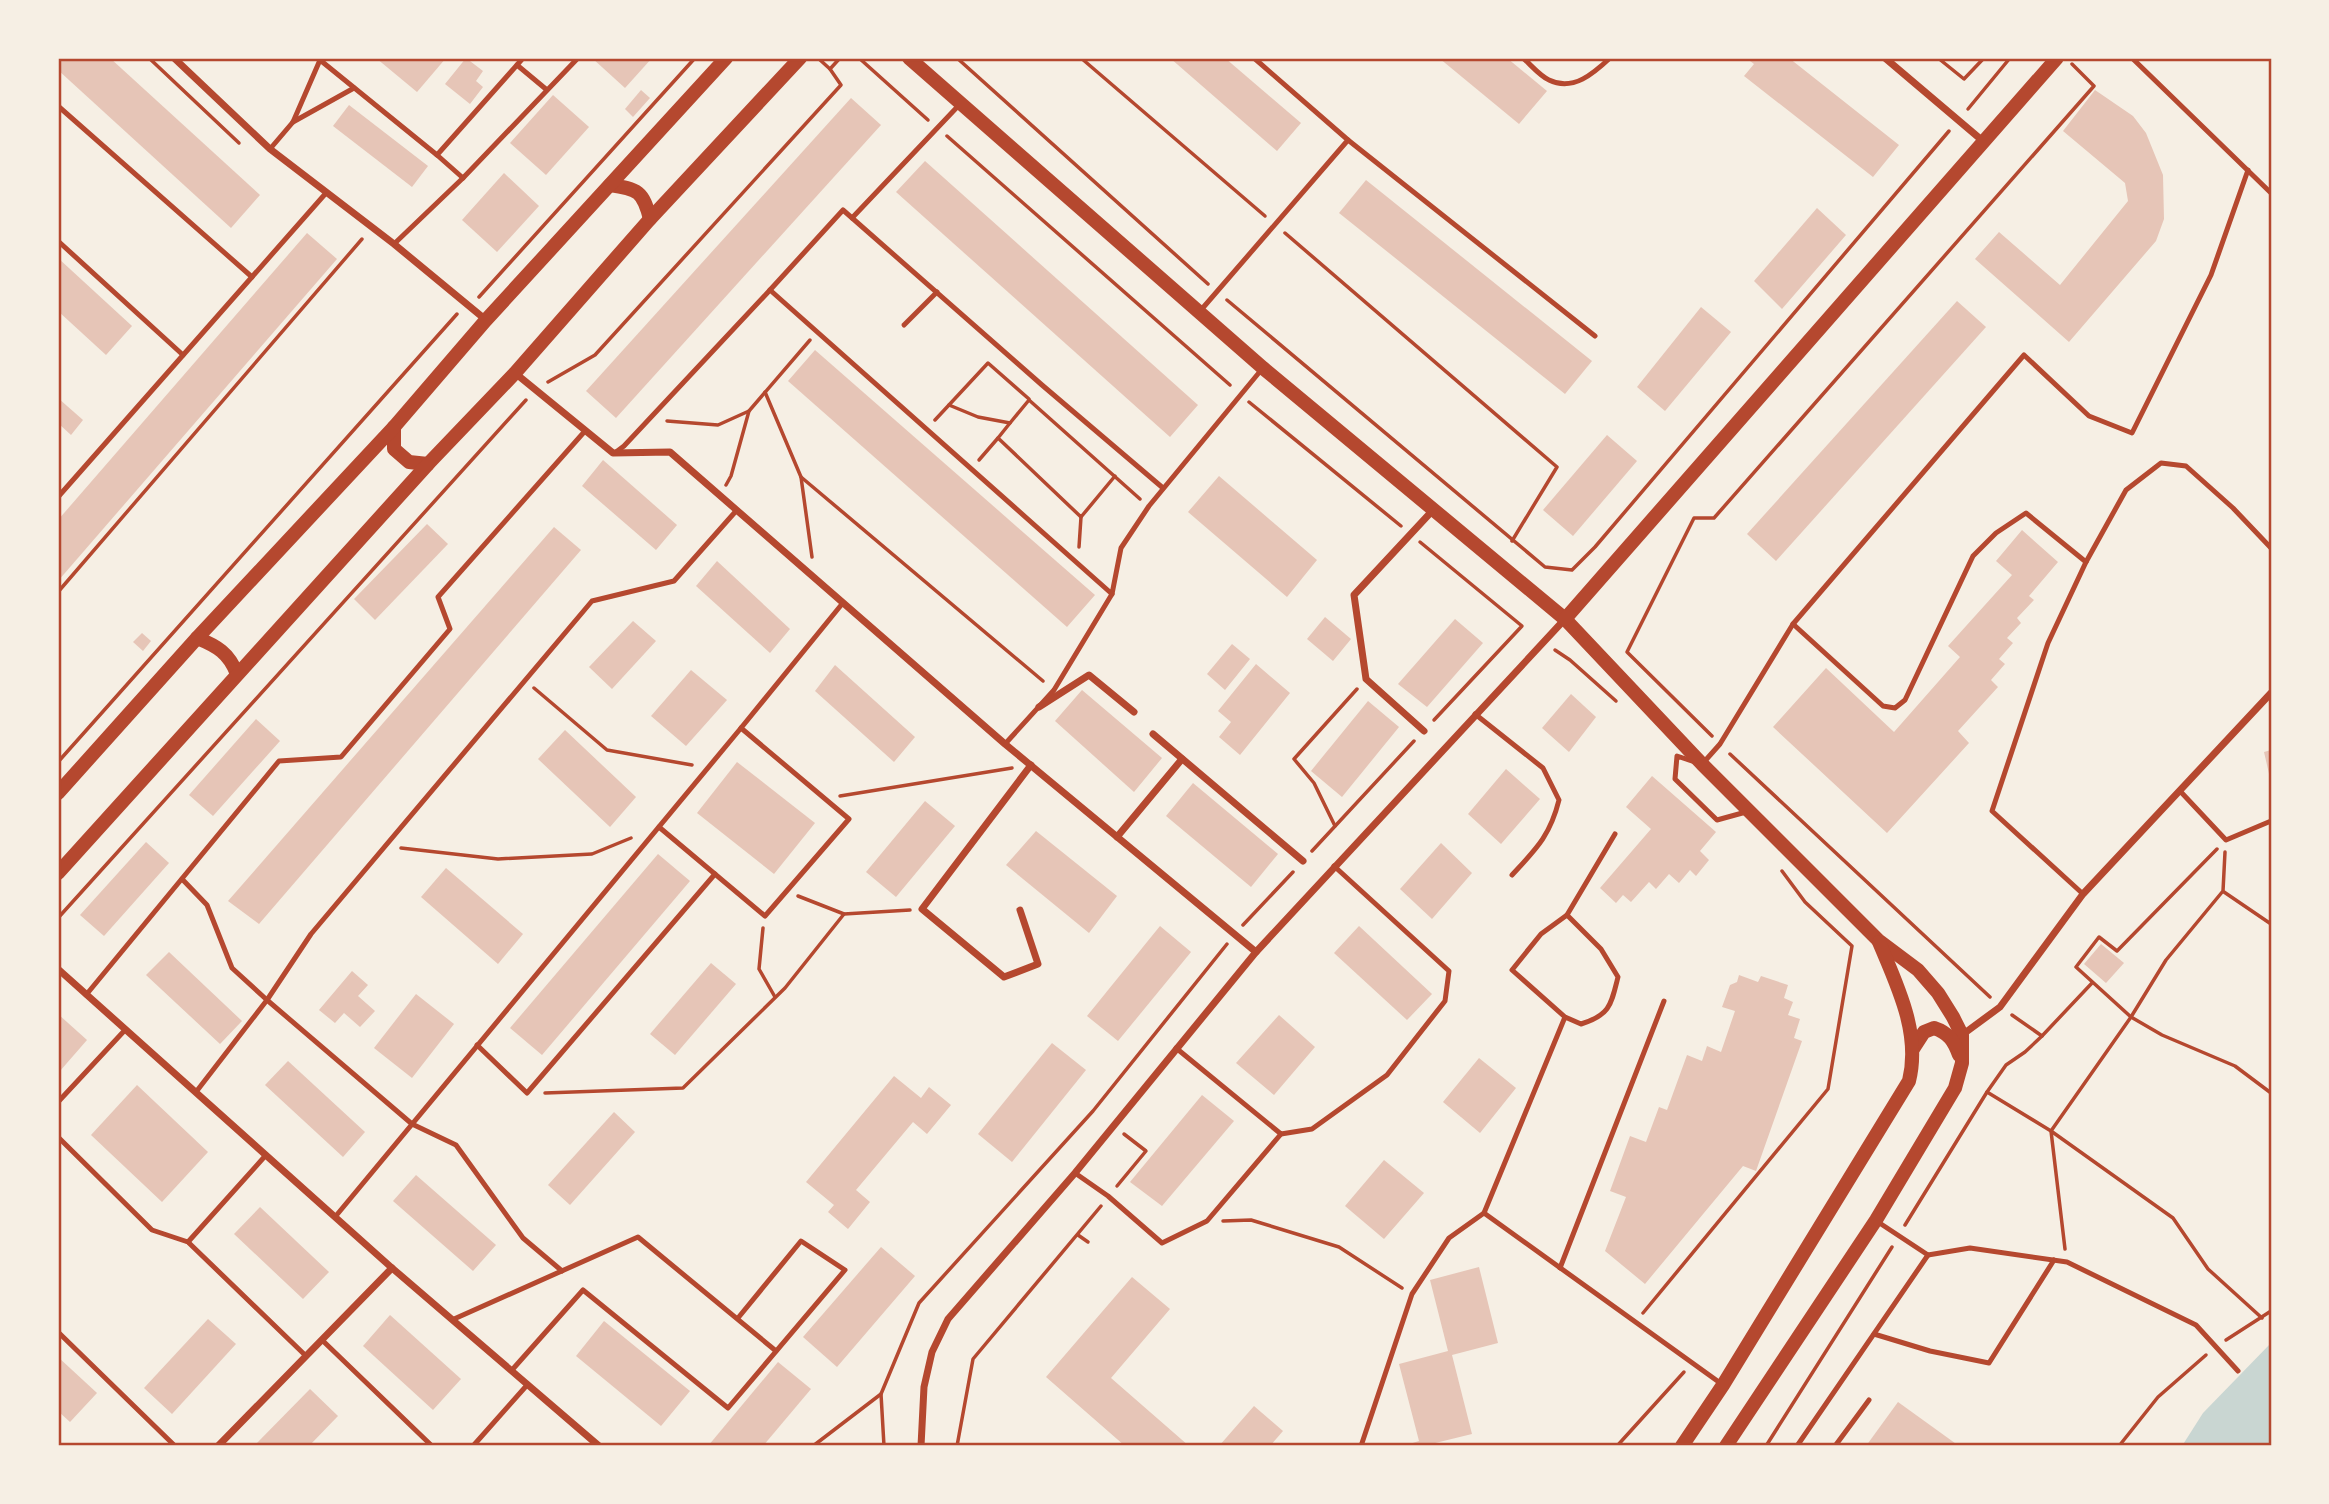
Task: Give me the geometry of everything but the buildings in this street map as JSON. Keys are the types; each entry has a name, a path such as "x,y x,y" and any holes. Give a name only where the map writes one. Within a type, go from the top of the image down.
{"main road":[{"path":"58,793 197,638 394,427 486,320 726,58"},
{"path":"58,873 428,464 515,373 650,219 800,58"},
{"path":"909,58 1263,368 1564,620 1702,764 1878,940 1918,970 1954,1017 1962,1035 1962,1063 1955,1088 1875,1220 1726,1446"},
{"path":"1564,620 2057,58"},
{"path":"610,185 634,188 645,200 650,219"},
{"path":"394,427 394,449 409,462 428,464"},
{"path":"197,638 218,647 231,659 237,674"},
{"path":"1682,1446 1723,1385 1909,1081 1913,1049 1907,1014 1878,940"},
{"path":"1913,1049 1924,1032 1934,1028 1944,1031 1952,1039 1962,1063"}],"street":[{"path":"174,58 270,149 394,244 486,320"},
{"path":"1885,58 1985,142"},
{"path":"515,373 613,453 670,452 1005,744 1256,951"},
{"path":"1424,731 1366,679 1354,595 1433,510"},
{"path":"921,1446 924,1387 932,1352 948,1319 1075,1173 1256,951 1564,620"},
{"path":"1039,707 1088,676 1134,712"},
{"path":"1962,1035 2000,1007 2083,894 2271,692"},
{"path":"1153,734 1303,861"},
{"path":"1117,836 1182,759"},
{"path":"1020,910 1038,964 1004,977 922,909 1031,765"},
{"path":"58,969 391,1268 454,1319 599,1446"},
{"path":"218,1446 391,1268"}],"lane":[{"path":"437,155 523,58"},
{"path":"394,244 463,178 578,58"},
{"path":"1254,58 1349,140 1595,336"},
{"path":"1523,58 1549,80 1566,85 1588,78 1609,58"},
{"path":"2132,58 2271,193"},
{"path":"270,149 293,122 321,59 463,178"},
{"path":"517,65 547,90"},
{"path":"293,122 354,88"},
{"path":"852,218 961,103"},
{"path":"58,106 253,277"},
{"path":"1199,313 1349,140"},
{"path":"1750,811 1717,820 1675,779 1677,756 1702,764 1720,744 1793,624 2024,355 2089,416 2132,433 2211,275 2248,170"},
{"path":"58,497 326,193"},
{"path":"613,453 624,446 649,420 843,210 1163,488"},
{"path":"58,242 183,355"},
{"path":"770,290 1112,594"},
{"path":"904,325 937,292"},
{"path":"1005,744 1054,690 1112,594 1121,548 1149,506 1263,368"},
{"path":"86,995 279,761 341,757 450,629 438,597 585,431"},
{"path":"2083,894 1992,811 2048,643 2086,562 2126,490 2161,463 2186,466 2233,508 2271,548"},
{"path":"196,1092 267,1000 312,934 592,601 674,582 736,511"},
{"path":"1793,624 1884,706 1895,708 1905,700 1973,556 1996,533 2026,513 2086,562"},
{"path":"335,1217 842,604"},
{"path":"1475,714 1543,768 1559,800 1555,816 1542,843 1512,875"},
{"path":"659,827 765,916 849,819 741,729"},
{"path":"2180,791 2226,840 2271,821"},
{"path":"1567,915 1601,949 1618,977 1612,1001 1599,1019 1581,1024 1565,1017 1512,970 1541,934 1567,915 1615,834"},
{"path":"1075,1173 1108,1196 1162,1243 1207,1221 1280,1134 1312,1129 1387,1075 1445,1001 1449,971 1334,866"},
{"path":"477,1045 527,1093 715,874"},
{"path":"182,879 207,905 232,968 412,1124 456,1145 523,1238 562,1271"},
{"path":"1560,1268 1664,1001"},
{"path":"1361,1446 1412,1294 1449,1238 1484,1213 1565,1017"},
{"path":"58,1102 125,1030"},
{"path":"1176,1048 1280,1134"},
{"path":"58,1137 152,1230 188,1242 305,1355"},
{"path":"188,1242 266,1155"},
{"path":"1484,1213 1723,1385"},
{"path":"1875,1220 1928,1255 1970,1248 2067,1262 2196,1325 2238,1371"},
{"path":"454,1319 638,1237 776,1351"},
{"path":"512,1370 583,1290 728,1408 845,1270 802,1241 738,1318"},
{"path":"1797,1446 1928,1255"},
{"path":"1874,1335 1930,1351 1989,1363 2054,1260"},
{"path":"58,1332 175,1446"},
{"path":"322,1340 432,1446"},
{"path":"473,1446 528,1384"},
{"path":"1836,1446 1869,1401"}],"path":[{"path":"479,297 695,58"},
{"path":"58,918 535,390 595,355 841,85 830,69 817,58"},
{"path":"830,69 840,58"},
{"path":"859,58 1240,394 1522,626 1234,934 1093,1111 919,1303 881,1394 884,1446"},
{"path":"957,58 1217,292 1512,541 1545,567 1572,570 1595,547 2010,58"},
{"path":"1082,58 1557,467 1512,541"},
{"path":"1938,58 1964,79 1984,58"},
{"path":"2042,1036 2000,1007 1720,744 1627,652 1694,518 1714,518 2094,86 2066,58"},
{"path":"58,592 362,239"},
{"path":"58,762 157,648 458,315"},
{"path":"720,497 731,476 749,411 818,331"},
{"path":"926,429 988,363 1149,506"},
{"path":"972,469 1042,385"},
{"path":"765,392 801,477 815,580"},
{"path":"949,405 978,416 1010,423"},
{"path":"649,420 718,425 749,411"},
{"path":"998,438 1081,517"},
{"path":"1087,555 1078,546 1081,517 1115,476"},
{"path":"801,477 1054,690"},
{"path":"1570,660 1618,704"},
{"path":"1335,826 1314,783 1294,759 1366,679"},
{"path":"525,680 607,750 708,768"},
{"path":"824,799 1031,765"},
{"path":"386,846 498,859 592,854 659,827"},
{"path":"2067,1262 2051,1131 2131,1017 2166,960 2223,891 2226,840"},
{"path":"2226,840 2117,951 2099,937 2076,967 2131,1017 2162,1035 2235,1066 2271,1093"},
{"path":"1636,1322 1828,1089 1852,946 1805,902 1780,868"},
{"path":"785,891 844,914 922,909"},
{"path":"2223,891 2271,924"},
{"path":"527,1093 683,1088 775,998 844,914"},
{"path":"765,916 759,969 775,998"},
{"path":"1766,1446 2006,1065 2042,1036 2092,983"},
{"path":"1987,1092 2051,1131 2173,1218 2208,1269 2262,1318"},
{"path":"957,1446 974,1359 1146,1151"},
{"path":"1207,1221 1251,1220 1339,1247 1412,1294"},
{"path":"1078,1235 1088,1242"},
{"path":"2119,1446 2158,1397 2216,1346 2271,1311"},
{"path":"1618,1446 1692,1362"},
{"path":"813,1446 881,1394"}],"shaded area":[{"path":"2271,1343 2271,1446 2182,1446 2203,1413"}]}
